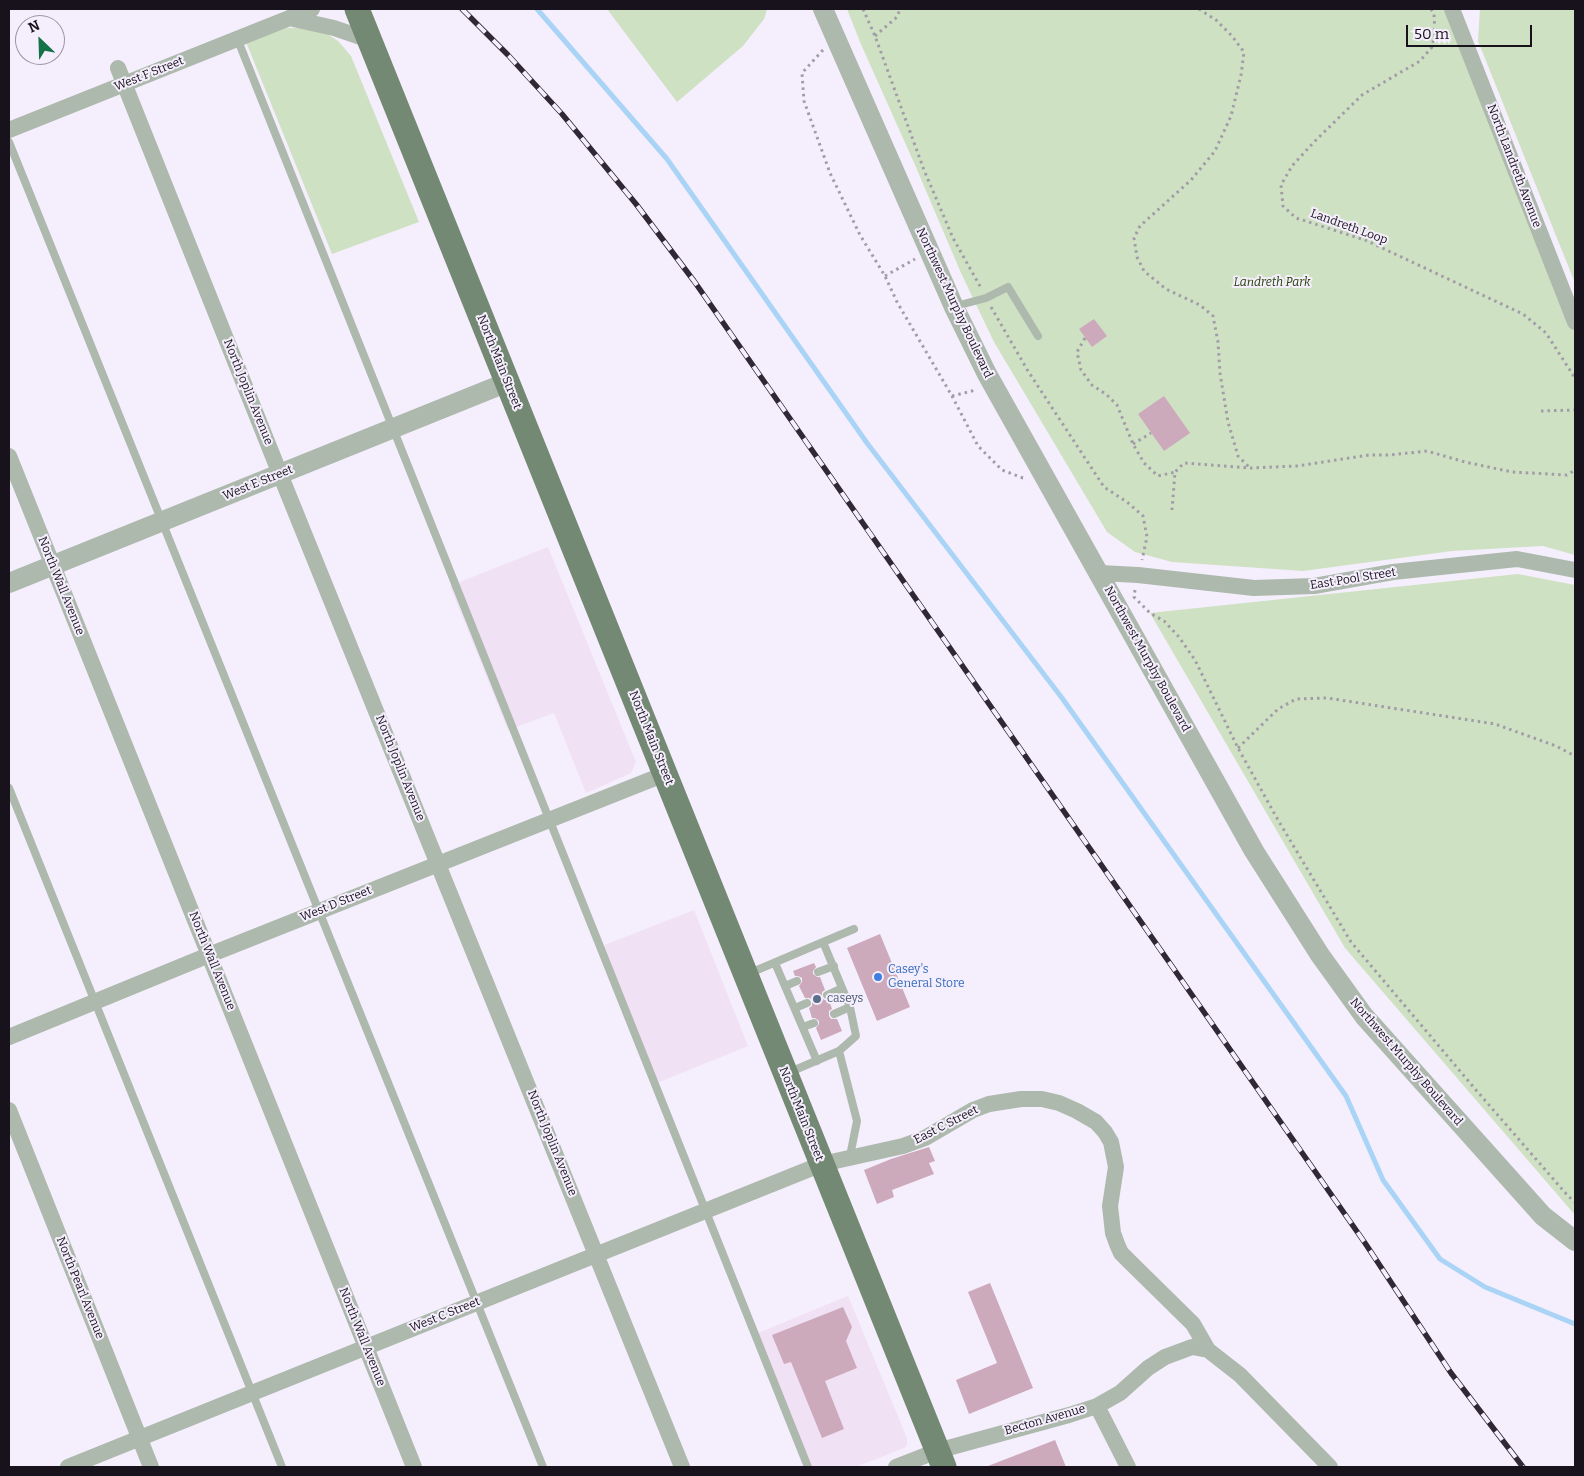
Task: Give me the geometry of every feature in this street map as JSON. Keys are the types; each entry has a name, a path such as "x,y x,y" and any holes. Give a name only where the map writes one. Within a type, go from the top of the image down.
{"main road":[{"name":"North Main Street","path":"357,9 940,1459"}],"street":[{"name":"West F Street","path":"9,130 312,9"},
{"name":"Northwest Murphy Boulevard","path":"823,9 954,307 993,384 1254,851 1320,954 1364,1016 1543,1216 1575,1241"},
{"name":"North Landreth Avenue","path":"1452,9 1575,322"},
{"path":"289,18 334,28 369,40"},
{"name":"North Joplin Avenue","path":"118,68 280,474 682,1467"},
{"name":"West E Street","path":"9,583 508,382"},
{"name":"North Wall Avenue","path":"9,456 414,1467"},
{"name":"East Pool Street","path":"1100,573 1138,575 1254,588 1314,586 1393,572 1517,559 1575,570"},
{"name":"West D Street","path":"9,1037 209,955 665,774"},
{"name":"East C Street","path":"822,1164 850,1156 883,1151 925,1138 973,1110 989,1104 1021,1099 1042,1099 1059,1103 1077,1111 1096,1122 1111,1142 1116,1167 1110,1206 1113,1233 1121,1253 1192,1324 1208,1350"},
{"name":"North Pearl Avenue","path":"9,1110 151,1467"},
{"name":"West C Street","path":"68,1467 822,1164"},
{"name":"Becton Avenue","path":"896,1467 940,1459 1097,1406 1120,1393 1148,1368 1173,1353 1192,1346 1208,1350"},
{"path":"1208,1350 1240,1375 1330,1467"},
{"path":"1097,1406 1128,1467"}],"lane":[{"path":"237,38 808,1467"},
{"path":"9,142 543,1467"},
{"path":"954,307 986,298 1008,288 1038,336"},
{"path":"9,788 282,1467"},
{"path":"746,975 854,929"},
{"path":"786,1074 839,1052 856,1036 850,1007 823,942"},
{"path":"775,963 817,1061"},
{"path":"818,972 834,966"},
{"path":"785,986 797,981"},
{"path":"827,995 842,988"},
{"path":"795,1008 807,1003"},
{"path":"834,1014 850,1007"},
{"path":"803,1027 814,1023"},
{"path":"839,1052 857,1121 850,1156"}],"path":[{"path":"863,9 875,36 927,178 953,238 986,298 1028,371 1104,487 1127,502 1143,516 1147,537 1134,598 1164,621 1179,637 1195,660 1238,748 1278,820 1351,942 1482,1097 1575,1202"},
{"path":"875,36 897,17 900,9"},
{"path":"1199,9 1216,20 1232,36 1244,52 1241,75 1231,116 1215,151 1191,180 1140,226 1134,238 1137,257 1144,271 1166,289 1200,305 1213,316 1228,422 1238,456 1250,468"},
{"name":"Landreth Loop","path":"1432,9 1435,33 1432,47 1420,61 1362,95 1314,142 1292,166 1281,185 1283,206 1296,218 1365,240 1523,314 1546,333 1575,378"},
{"path":"836,40 820,52 802,73 804,101 830,172 860,235 885,276 897,302 952,396 978,446 1002,470 1023,478 1044,475"},
{"path":"885,276 929,250"},
{"path":"1085,338 1077,352 1080,370 1092,385 1107,394 1117,405 1133,444 1144,463 1158,476 1175,472 1184,463 1250,468 1296,466 1369,455 1427,451 1465,462 1512,472 1567,475 1575,470"},
{"path":"952,396 993,384"},
{"path":"1541,411 1575,410"},
{"path":"1133,444 1151,433"},
{"path":"1172,510 1175,472"},
{"path":"1238,748 1278,709 1296,699 1327,698 1495,724 1556,746 1575,756"}],"shaded area":[{"path":"548,547 636,762 631,773 586,793 554,713 508,730 450,586"},
{"path":"694,910 748,1046 652,1085 597,948"},
{"path":"848,1296 907,1438 907,1445 904,1448 856,1467 805,1467 753,1335"}],"green space":[{"path":"607,9 767,9 764,19 743,46 677,102"},
{"name":"Landreth Park","path":"847,9 1449,9 1555,264 1575,299 1575,555 1543,546 1452,551 1303,571 1172,562 1135,552 1107,532 994,342 961,273"},
{"path":"1480,9 1575,9 1575,283 1478,41"},
{"path":"300,28 327,34 338,41 351,56 419,222 332,254 246,42 272,31"},
{"path":"1518,574 1575,585 1575,1215 1345,948 1150,613"}],"building":[{"path":"1094,319 1107,336 1092,347 1079,329"},
{"path":"1164,396 1190,433 1164,451 1138,414"},
{"name":"Casey's General Store","path":"880,934 910,1007 877,1021 847,948"},
{"name":"caseys","path":"814,963 816,967 813,974 820,977 825,990 822,992 822,997 824,1000 829,1000 832,1009 829,1011 829,1016 831,1019 837,1019 842,1031 821,1040 816,1028 819,1021 812,1018 809,1008 812,1006 812,1001 810,998 805,998 799,986 802,978 795,976 793,971"},
{"path":"929,1147 935,1161 929,1163 934,1174 892,1190 894,1197 877,1204 864,1170"},
{"path":"990,1283 1033,1388 969,1414 956,1380 997,1363 968,1292"},
{"path":"843,1307 852,1327 846,1341 857,1368 825,1381 844,1429 822,1438 791,1362 784,1364 772,1335"},
{"path":"1055,1440 1066,1467 988,1467 988,1466"}],"waterway":[{"path":"537,9 667,159 867,443 1062,698 1346,1096 1383,1180 1440,1259 1485,1287 1575,1324"}],"railway":[{"path":"462,9 508,55 562,114 636,204 694,281 1365,1243 1451,1373 1523,1467"}],"place":[{"name":"Casey's General Store","path":"878,977"},
{"name":"caseys","path":"817,999"}]}
